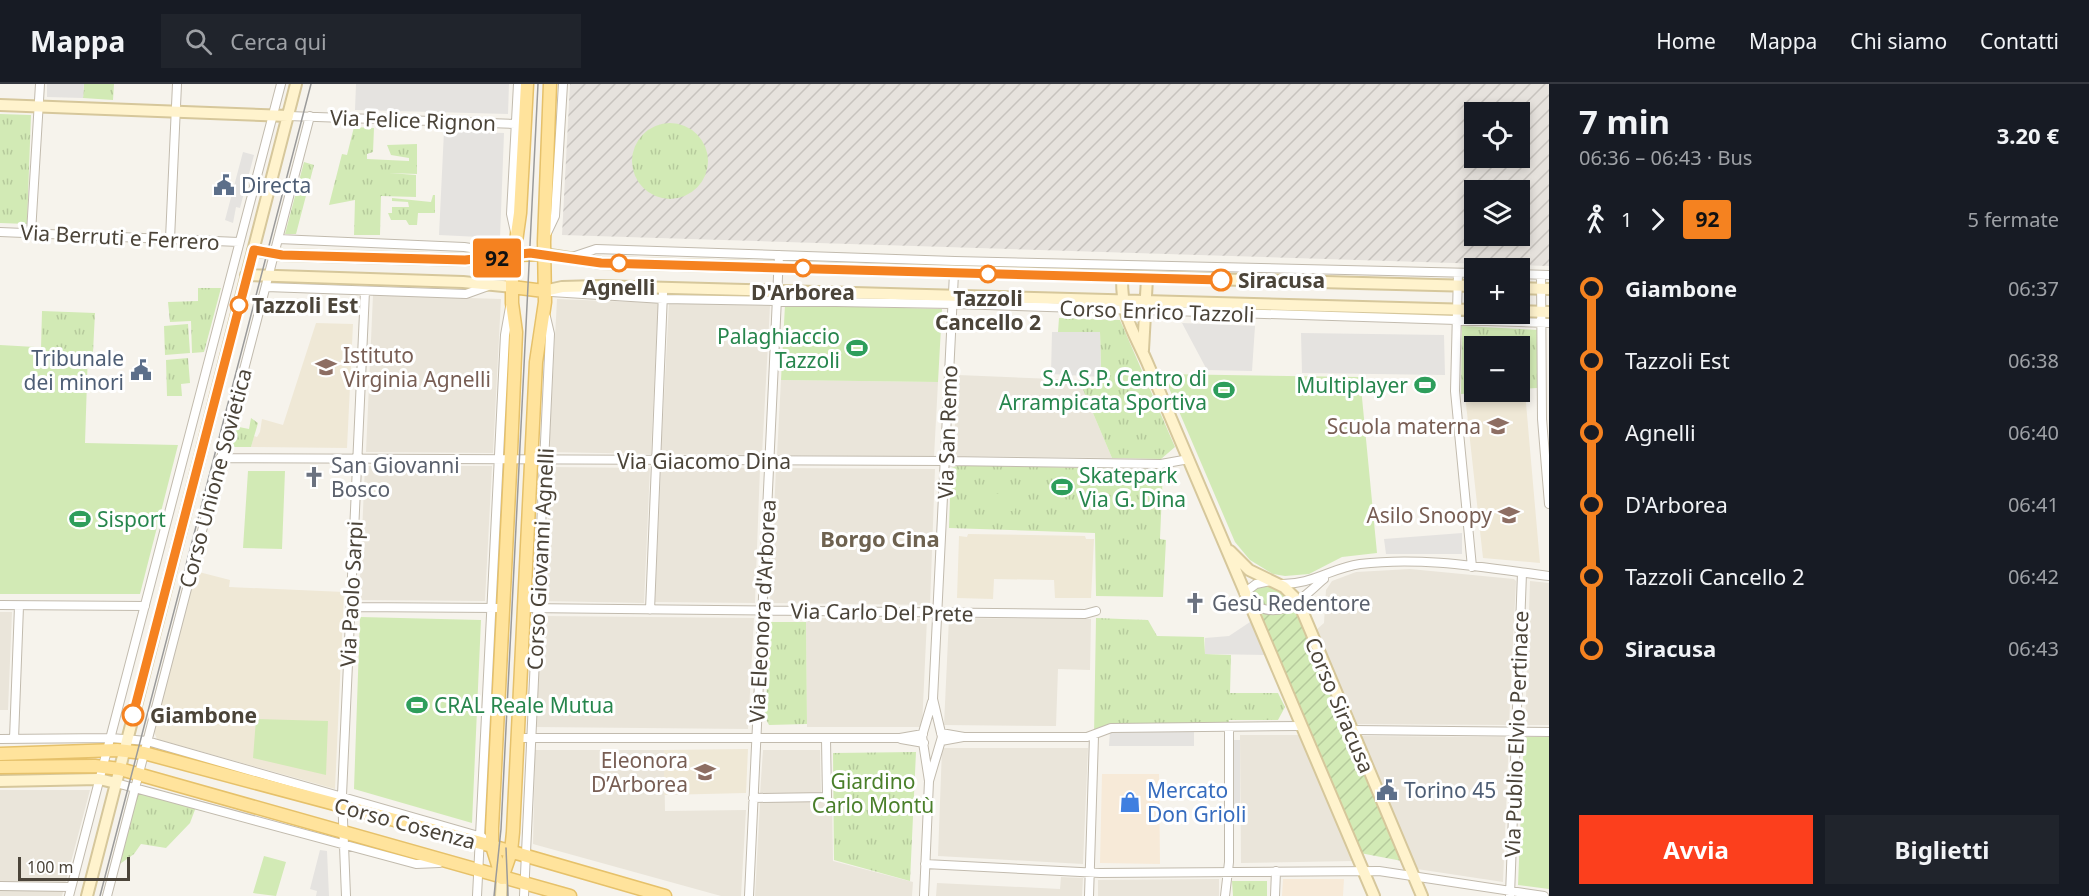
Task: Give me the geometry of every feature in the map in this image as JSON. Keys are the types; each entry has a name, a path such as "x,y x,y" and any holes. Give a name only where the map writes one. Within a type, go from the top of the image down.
{"main road":[{"path":"527,84 520,213 513,255 544,254"},
{"name":"Corso Giovanni Agnelli","path":"513,255 512,303 516,332 505,460 490,735 492,828 485,842 502,878 519,854 513,832 524,608 538,460 537,342 544,307 544,239 550,84"},
{"path":"512,288 544,291"},
{"name":"Corso Cosenza","path":"0,754 108,751 125,745 145,747 342,801 665,896"},
{"name":"Corso Cosenza","path":"0,767 103,766 120,769 343,837 502,878 525,890 570,896"}],"street":[{"path":"31,233 40,84"},
{"path":"170,239 177,84"},
{"name":"Corso Unione Sovietica","path":"69,896 280,84"},
{"name":"Corso Unione Sovietica","path":"87,896 296,84"},
{"path":"515,234 511,214 518,84"},
{"name":"Corso Giovanni Agnelli","path":"544,239 555,216 563,84"},
{"path":"0,105 310,116"},
{"name":"Corso Unione Sovietica","path":"107,896 310,116"},
{"name":"Via Felice Rignon","path":"310,116 516,124"},
{"name":"Via Berruti e Ferrero","path":"0,231 239,242"},
{"path":"278,239 464,247 513,255"},
{"name":"Corso Enrico Tazzoli","path":"570,258 596,249 1464,273"},
{"path":"254,250 274,254 465,260 513,255"},
{"name":"Corso Enrico Tazzoli","path":"544,254 601,263 1464,286"},
{"name":"Via Eleonora d'Arborea","path":"748,896 779,255"},
{"name":"Corso Siracusa","path":"1123,265 1123,305 1133,336 1144,354 1374,896"},
{"path":"232,271 246,274 491,285 512,288"},
{"name":"Via San Remo","path":"924,896 929,781 924,738 933,699 954,273"},
{"path":"1458,273 1455,391 1472,567"},
{"path":"1530,274 1545,275 1549,504"},
{"name":"Corso Siracusa","path":"1144,354 1147,279"},
{"path":"266,287 466,294 491,285"},
{"name":"Corso Enrico Tazzoli","path":"544,291 562,287 663,293 1123,305 1464,309"},
{"path":"1530,288 1545,289"},
{"name":"Via Paolo Sarpi","path":"346,896 342,801 365,291"},
{"path":"650,610 663,293"},
{"name":"Corso Enrico Tazzoli","path":"1147,305 1457,322 1545,318"},
{"path":"1530,314 1545,318"},
{"name":"Via Giacomo Dina","path":"220,458 1161,464 1189,459"},
{"name":"Corso Giovanni Agnelli","path":"525,890 519,854 531,738 537,608 538,460"},
{"name":"Corso Unione Sovietica","path":"174,492 193,480"},
{"name":"Corso Siracusa","path":"1224,544 1249,570 1292,592 1298,601 1422,896"},
{"path":"1330,574 1287,609 1274,612 1246,598 1256,584 1300,584 1349,567 1380,562 1426,562 1549,576"},
{"name":"Via Publio Elvio Pertinace","path":"1510,893 1522,573"},
{"path":"0,605 145,606"},
{"path":"14,739 19,606"},
{"path":"351,607 497,608"},
{"name":"Via Carlo Del Prete","path":"524,608 1085,614 1096,611"},
{"name":"Via San Remo","path":"929,781 940,737 933,699"},
{"path":"924,738 930,728 940,737 964,737 1094,736 1111,728 1302,726"},
{"path":"1225,896 1229,727"},
{"path":"1351,730 1549,732"},
{"name":"Corso Giovanni Agnelli","path":"477,896 478,872 485,842 490,735"},
{"path":"1089,896 1094,736"},
{"path":"518,738 924,738 932,747 940,737"},
{"path":"0,739 111,738 125,745"},
{"path":"753,798 827,797 826,739"},
{"path":"0,781 99,779 116,783"},
{"name":"Corso Cosenza","path":"116,783 343,837"},
{"path":"925,864 1090,872 1364,871 1544,896"},
{"path":"1275,896 1276,871"},
{"name":"Corso Giovanni Agnelli","path":"501,896 502,878"},
{"path":"0,886 71,887"}],"shaded area":[{"path":"47,84 84,84 83,98 47,97"},
{"path":"356,84 509,84 508,114 355,110"},
{"path":"570,84 1549,84 1549,266 1530,265 1530,258 1464,258 1464,263 562,235"},
{"path":"444,131 504,133 500,238 439,235"},
{"path":"243,152 254,155 240,208 236,207 233,223 225,220"},
{"path":"373,295 501,299 493,453 366,452"},
{"path":"557,299 658,303 651,454 549,452"},
{"path":"669,303 770,306 762,455 661,454"},
{"name":"Istituto Virginia Agnelli","path":"316,323 353,324 347,448 251,447 254,436 257,437 260,432 262,419 283,425"},
{"path":"1182,323 1255,326 1252,371 1207,370"},
{"path":"1052,332 1100,332 1101,377 1051,374"},
{"path":"1301,333 1444,335 1445,375 1302,373"},
{"path":"958,375 1079,380 1112,458 953,456"},
{"path":"781,380 938,382 934,457 777,455"},
{"path":"1466,402 1526,402 1540,563 1483,558"},
{"path":"365,466 492,466 485,601 359,600"},
{"path":"550,467 650,468 644,603 544,601"},
{"path":"661,467 760,468 755,603 655,602"},
{"path":"776,468 935,469 930,605 770,603"},
{"path":"1462,533 1462,554 1386,554 1384,539"},
{"path":"968,534 1085,536 1086,539 1094,539 1091,598 1055,598 1054,580 994,579 993,599 957,598 959,536 967,537"},
{"path":"1410,569 1516,581 1509,725 1355,724 1316,630 1324,623 1326,590 1332,581 1356,572"},
{"path":"195,571 230,580 229,587 344,592 335,789 157,739 154,732"},
{"path":"1530,581 1549,583 1549,725 1525,725"},
{"path":"0,612 12,612 8,710 0,710"},
{"path":"542,616 754,618 748,729 536,727"},
{"path":"806,618 927,619 922,727 807,727"},
{"path":"949,618 1091,619 1090,670 1058,669 1056,726 944,725"},
{"path":"1253,620 1267,655 1205,654 1205,638 1229,636"},
{"path":"1110,731 1194,731 1194,746 1109,746"},
{"path":"1240,735 1300,735 1353,861 1241,863"},
{"path":"1361,736 1509,737 1503,882 1417,869"},
{"path":"1234,740 1240,740 1240,815 1234,815"},
{"path":"942,748 1088,748 1083,864 938,856"},
{"name":"Eleonora D’Arborea","path":"748,749 746,793 664,795 664,750"},
{"path":"535,750 664,750 665,811 746,810 741,896 721,896 533,844"},
{"path":"763,750 820,750 821,793 760,794"},
{"name":"Mercato Don Grioli","path":"1102,774 1159,774 1160,864 1100,863"},
{"path":"0,790 90,790 62,896 0,896"},
{"path":"832,801 833,861 913,882 912,896 755,896 760,802"},
{"path":"320,850 327,851 329,896 316,896 317,891 310,889"},
{"path":"1061,877 1083,878 1082,896 936,896 937,883 1060,889"},
{"path":"1219,879 1219,896 1098,896 1098,880"},
{"path":"1283,879 1344,879 1343,896 1282,896"}],"green space":[{"path":"84,84 114,84 113,100 83,98"},
{"path":"0,114 31,115 27,224 0,223"},
{"path":"663,123 677,123 691,129 702,140 708,154 705,176 697,188 677,199 663,199 649,193 638,182 632,168 632,154 638,140 649,129"},
{"path":"354,127 374,128 373,152 367,154 367,159 409,161 409,158 391,155 387,145 417,144 417,174 389,173 416,175 416,197 381,196 380,235 354,235 355,200 329,205 342,154 347,155"},
{"path":"304,162 314,165 296,234 285,234"},
{"path":"435,195 435,213 418,213 417,225 409,225 406,220 391,220 388,213 392,213 392,207 409,207 408,202 392,201 392,198 431,202"},
{"path":"198,288 221,288 204,352 192,353 191,321 170,322 168,302 198,301"},
{"path":"785,305 942,309 938,382 781,380"},
{"path":"42,311 95,313 93,352 88,352 83,443 0,424 41,349"},
{"path":"1059,318 1120,320 1175,447 1161,459 1112,458 1079,380 1101,380 1100,332 1058,332"},
{"path":"188,324 190,353 165,355 164,326"},
{"path":"1462,326 1539,330 1537,388 1530,388 1530,336 1464,336 1464,394 1461,394"},
{"name":"Sisport","path":"0,345 88,350 85,443 178,445 140,594 0,594"},
{"path":"188,358 190,383 181,384 182,396 167,396 166,360"},
{"path":"1163,374 1360,377 1377,553 1342,557 1309,574 1285,576 1273,574 1250,560 1235,542"},
{"path":"251,418 258,423 251,447 229,447 234,426 249,429"},
{"path":"961,465 1163,470 1160,539 1166,540 1163,597 1096,596 1095,533 949,528 951,468"},
{"path":"248,471 285,471 282,549 243,548"},
{"path":"989,494 1015,494 1015,511 989,511"},
{"path":"1263,584 1274,585 1293,600 1281,606 1263,606 1258,603 1251,592"},
{"path":"1295,606 1402,861 1360,853 1258,614 1260,612 1279,614"},
{"name":"CRAL Reale Mutua","path":"360,617 481,620 472,823 354,789"},
{"path":"1096,618 1148,620 1157,636 1204,637 1205,654 1231,655 1230,693 1278,693 1285,707 1278,720 1229,720 1229,727 1111,728 1094,736"},
{"path":"771,622 806,622 807,724 769,725 765,717"},
{"path":"256,719 328,721 326,775 253,758"},
{"path":"1524,737 1549,737 1549,889 1518,885"},
{"name":"Giardino Carlo Montù","path":"916,752 910,881 834,860 833,753"},
{"path":"137,792 196,807 190,823 166,848 141,844 134,854 117,866"},
{"path":"264,856 286,862 276,896 253,893"},
{"path":"1232,881 1267,881 1267,896 1233,896"}],"tram line":[{"path":"100,896 311,84"},
{"path":"494,896 501,829 538,84"},
{"path":"506,848 508,896"}],"bus line":[{"name":"92","path":"133,715 254,250 282,255 465,260 530,253 601,263 1221,280"}],"place":[{"name":"Directa","path":"224,185"},
{"name":"Agnelli","path":"619,263"},
{"name":"D'Arborea","path":"803,268"},
{"name":"Tazzoli Cancello 2","path":"988,274"},
{"name":"Siracusa","path":"1221,280"},
{"name":"Tazzoli Est","path":"239,305"},
{"name":"Palaghiaccio Tazzoli","path":"857,348"},
{"name":"Istituto Virginia Agnelli","path":"326,367"},
{"name":"Tribunale dei minori","path":"141,370"},
{"name":"Multiplayer","path":"1425,385"},
{"name":"S.A.S.P. Centro di Arrampicata Sportiva","path":"1224,390"},
{"name":"Scuola materna","path":"1498,426"},
{"name":"San Giovanni Bosco","path":"314,477"},
{"name":"Skatepark Via G. Dina","path":"1062,487"},
{"name":"Asilo Snoopy","path":"1509,515"},
{"name":"Sisport","path":"80,519"},
{"name":"Gesù Redentore","path":"1195,603"},
{"name":"CRAL Reale Mutua","path":"417,705"},
{"name":"Giambone","path":"133,715"},
{"name":"Eleonora D’Arborea","path":"705,772"},
{"name":"Torino 45","path":"1387,790"},
{"name":"Mercato Don Grioli","path":"1130,802"}],"district":[{"name":"Borgo Cina","path":"880,538"}]}
